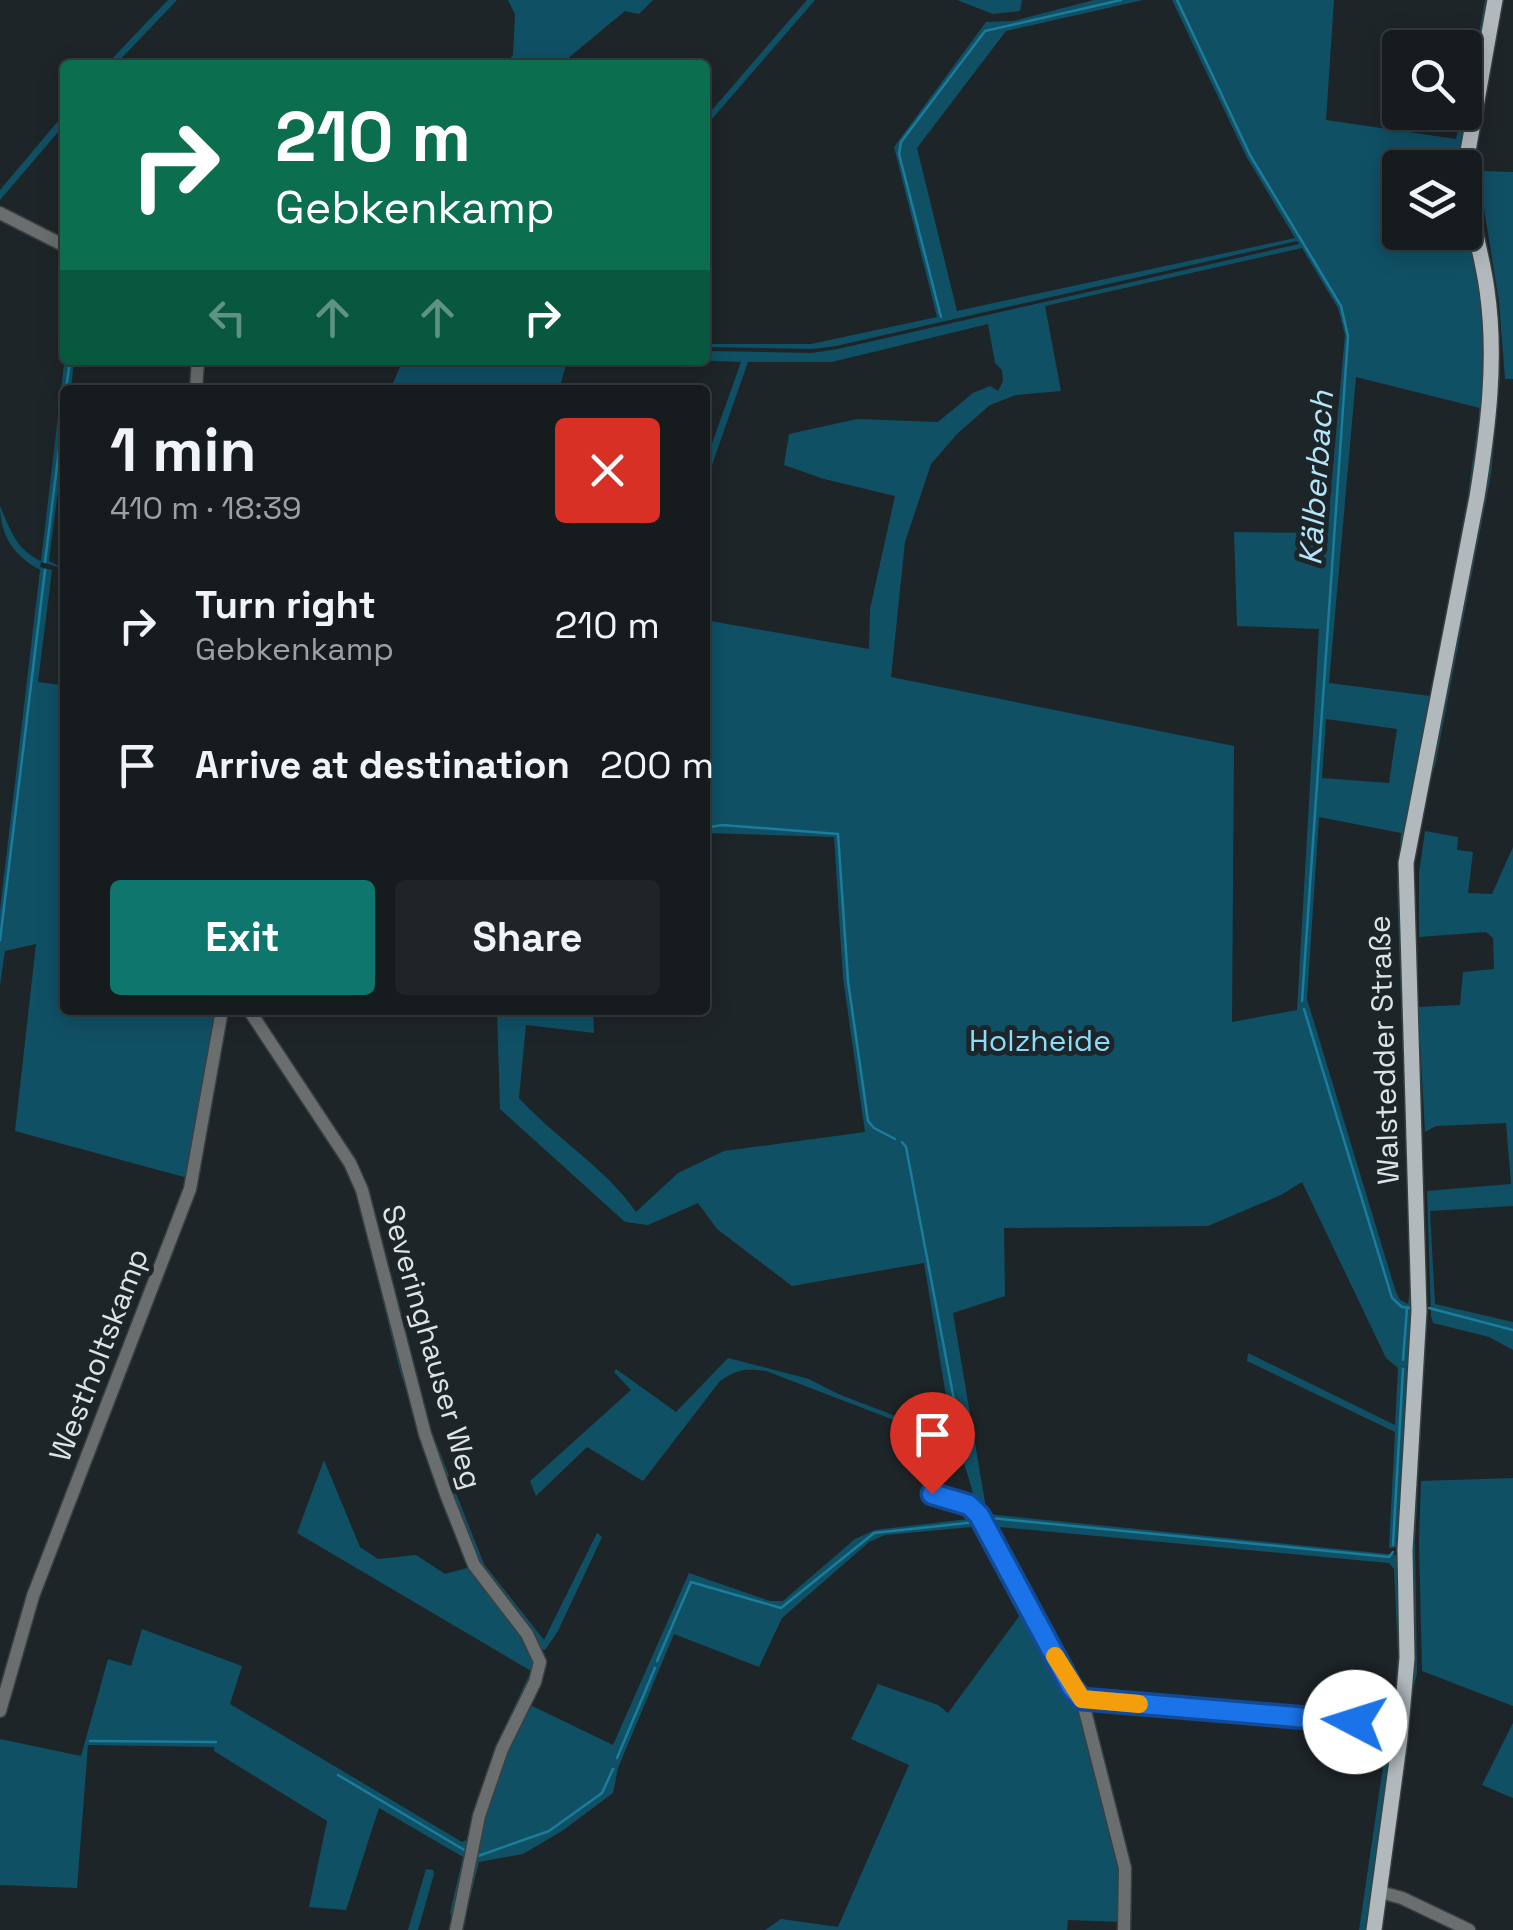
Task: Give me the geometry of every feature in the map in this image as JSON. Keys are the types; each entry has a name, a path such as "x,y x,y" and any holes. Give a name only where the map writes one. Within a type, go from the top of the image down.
{"main road":[{"path":"1467,150 1494,0"},
{"name":"Walstedder Straße","path":"1374,1930 1401,1726 1407,1646 1405,1550 1419,1301 1406,862 1486,442 1491,378 1487,288 1479,250"}],"street":[{"path":"0,213 60,243"},
{"name":"Westholtskamp","path":"0,1711 32,1596 190,1189 221,1015"},
{"name":"Severinghauser Weg","path":"252,1015 350,1163 362,1190 425,1434 446,1494 474,1566 527,1634 539,1657 535,1682 502,1749 480,1816 456,1930"},
{"path":"932,1494 969,1505 979,1515 1072,1688 1082,1699 1124,1868 1124,1930"},
{"path":"1082,1699 1401,1726"},
{"path":"1380,1892 1402,1898 1469,1930"}],"green space":[{"path":"168,0 177,0 120,60 111,60"},
{"path":"508,0 653,0 639,14 625,11 566,60 508,60 513,55 515,14"},
{"path":"807,0 815,0 710,121 710,112"},
{"path":"957,0 1022,0 1020,11 993,14"},
{"name":"Holzheide","path":"1094,0 1143,0 1006,31 917,148 957,311 1295,238 1246,156 1172,0 1334,0 1326,120 1456,139 1458,130 1468,130 1464,150 1382,150 1382,250 1475,250 1487,351 1482,440 1418,774 1413,780 1416,784 1407,832 1415,1295 1410,1363 1406,1368 1410,1372 1400,1547 1389,1548 1395,1432 1247,1361 1248,1353 1395,1425 1398,1368 1386,1358 1302,1182 1208,1226 1004,1228 1005,1296 953,1313 987,1514 1398,1555 1399,1720 1393,1720 1398,1655 1394,1569 1389,1563 988,1526 954,1443 766,1371 743,1370 720,1381 643,1481 587,1447 536,1496 530,1481 631,1390 614,1372 616,1369 676,1412 728,1358 809,1379 953,1438 924,1263 792,1286 717,1229 698,1203 648,1225 625,1222 500,1109 497,1015 593,1015 594,1033 526,1025 519,1098 610,1181 636,1212 678,1173 724,1151 865,1132 843,978 834,837 710,833 710,621 869,649 870,609 895,496 784,465 789,434 857,419 938,422 973,393 990,386 998,391 1003,381 1002,370 995,363 988,324 832,362 748,362 710,471 710,449 741,362 710,361 710,351 812,353 838,349 1299,244 1297,241 836,346 710,347 710,344 811,344 937,317 894,147 986,22 1013,21","holes":["1302,248 1338,308 1345,335 1327,533 1234,532 1237,626 1319,629 1297,1010 1232,1022 1234,746 891,677 905,542 931,464 958,433 990,405 1016,395 1061,391 1045,306","1356,377 1480,408 1468,495 1430,696 1329,683","1326,719 1397,729 1389,783 1322,778","1319,817 1401,833 1397,884 1411,1283 1408,1304 1400,1300 1395,1289 1307,999"]},
{"name":"Holzheide","path":"1485,0 1491,0 1482,50 1480,30"},
{"path":"60,119 60,130 0,200 0,190"},
{"path":"1482,171 1513,172 1513,379 1505,379 1499,302 1482,196"},
{"path":"64,365 74,365 72,385 62,385"},
{"path":"401,365 566,365 560,385 392,385"},
{"path":"1496,376 1500,376 1491,474 1431,775"},
{"path":"60,399 60,474 49,561 60,568 41,562 40,567 52,570 38,682 60,685 60,1015 218,1016 190,1173 184,1177 15,1131 36,944 5,951 0,985 0,910 40,570 10,544 0,506 20,545 41,561"},
{"path":"1425,831 1458,837 1457,850 1473,852 1468,893 1492,894 1513,847 1513,1206 1430,1211 1435,1304 1513,1322 1513,1350 1489,1337 1433,1323 1431,1316 1427,1191 1511,1184 1506,1123 1436,1126 1425,1132 1418,1007 1460,1005 1463,972 1494,969 1493,938 1486,932 1419,937 1419,873"},
{"path":"245,1015 250,1015 359,1189 440,1494 400,1371 356,1192 344,1167"},
{"path":"369,1193 427,1420 484,1564 544,1640 597,1533 602,1537 558,1631 545,1650 537,1648 483,1576 424,1421"},
{"path":"1419,1369 1424,1369 1415,1541 1417,1673 1411,1698 1409,1562"},
{"path":"324,1460 360,1547 378,1559 416,1555 445,1574 471,1567 525,1636 536,1669 501,1749 454,1919 450,1913 463,1857 379,1808 346,1910 309,1907 327,1821 214,1751 214,1747 88,1745 77,1888 0,1885 0,1739 81,1756 108,1659 131,1666 142,1629 242,1666 230,1704 462,1842 467,1840 495,1748 531,1671 297,1533"},
{"path":"1513,1478 1513,1706 1422,1671 1419,1541 1421,1481"},
{"path":"977,1518 982,1526 885,1535 869,1542 782,1618 759,1667 674,1634 618,1768 613,1793 523,1854 479,1862 462,1930 486,1814 503,1761 528,1704 613,1745 689,1573 770,1601 783,1601 855,1539 875,1530"},
{"path":"1023,1611 1078,1702 1122,1869 1122,1922 1068,1920 1067,1930 765,1930 781,1919 838,1927 909,1765 851,1739 878,1684 938,1705 948,1713"},
{"path":"1089,1702 1394,1730 1370,1930 1359,1930 1388,1733 1088,1709"},
{"path":"1513,1723 1513,1798 1482,1785"},
{"path":"426,1869 434,1874 418,1930 408,1930"}],"waterway":[{"path":"941,317 899,154 901,142 985,31 1121,0"},
{"name":"Kälberbach","path":"1177,0 1250,155 1341,306 1348,336 1302,1001"},
{"path":"67,385 69,365"},
{"path":"45,562 60,442"},
{"path":"0,940 45,570"},
{"path":"710,827 838,834 848,981 868,1121 895,1139"},
{"name":"Kälberbach","path":"1304,1009 1392,1298 1402,1307 1411,1308"},
{"path":"902,1142 961,1437"},
{"path":"1403,1360 1407,1308"},
{"name":"Kälberbach","path":"1429,1308 1513,1330"},
{"path":"1393,1545 1403,1369"},
{"path":"991,1518 1389,1557 1393,1552"},
{"path":"657,1661 691,1582 781,1608 874,1533 976,1522"},
{"path":"617,1758 655,1668"},
{"path":"90,1741 216,1742"},
{"path":"478,1856 549,1831 602,1793 613,1769"},
{"path":"338,1775 466,1851"}],"slow traffic":[{"path":"1055,1656 1082,1699 1139,1704"}],"route":[{"path":"932,1494 969,1505 979,1515 1072,1688 1082,1699 1355,1722"}]}
